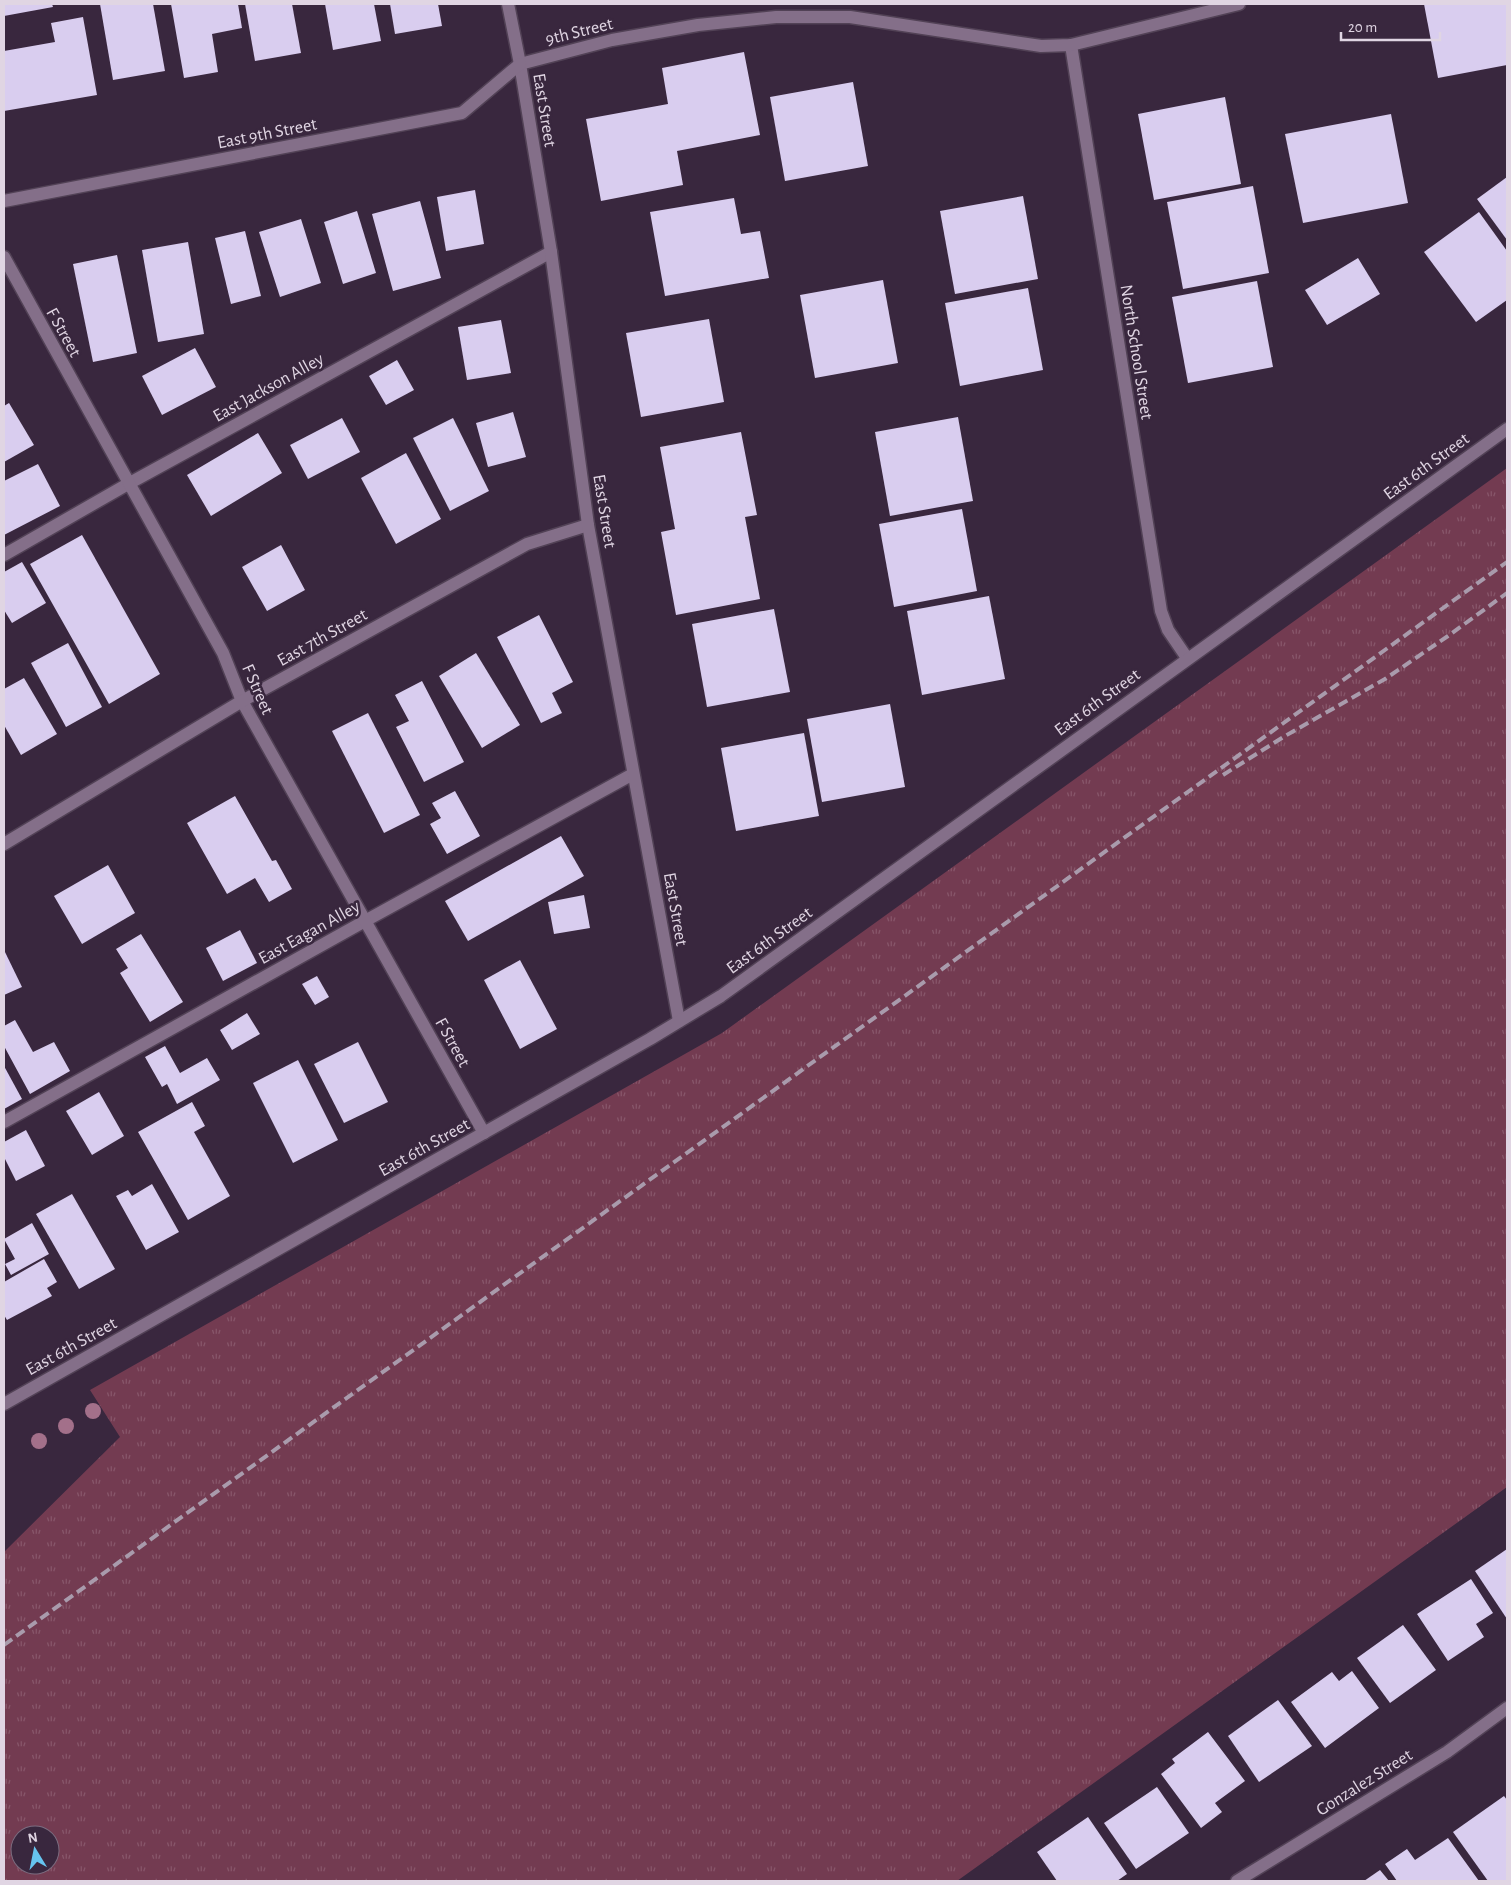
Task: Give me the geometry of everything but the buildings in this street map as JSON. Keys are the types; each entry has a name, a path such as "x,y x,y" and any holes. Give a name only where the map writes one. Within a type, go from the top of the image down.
{"street":[{"name":"East Street","path":"508,4 520,64 551,252 588,525 679,1021"},
{"name":"9th Street","path":"520,64 612,40 698,25 776,17 850,17 1041,46 1071,45 1220,6 1239,4"},
{"name":"North School Street","path":"1071,45 1161,611 1168,630 1187,658"},
{"name":"East 9th Street","path":"4,201 462,113 520,64"},
{"name":"East Jackson Alley","path":"4,555 128,484 551,252"},
{"name":"F Street","path":"4,257 7,273 223,653 242,701 484,1133"},
{"name":"East 6th Street","path":"4,1404 484,1133 721,996 1507,429"},
{"name":"East 7th Street","path":"4,844 242,701 527,544 588,525"},
{"name":"East Eagan Alley","path":"4,1122 365,920 633,774"},
{"name":"Gonzalez Street","path":"1237,1881 1447,1752 1507,1708"}],"green space":[{"path":"1507,468 1507,1487 957,1881 4,1881 4,1552 120,1437 90,1390 722,1033"}],"railway":[{"path":"4,1645 1507,562"},
{"path":"1223,775 1285,736 1385,679 1507,593"}]}
